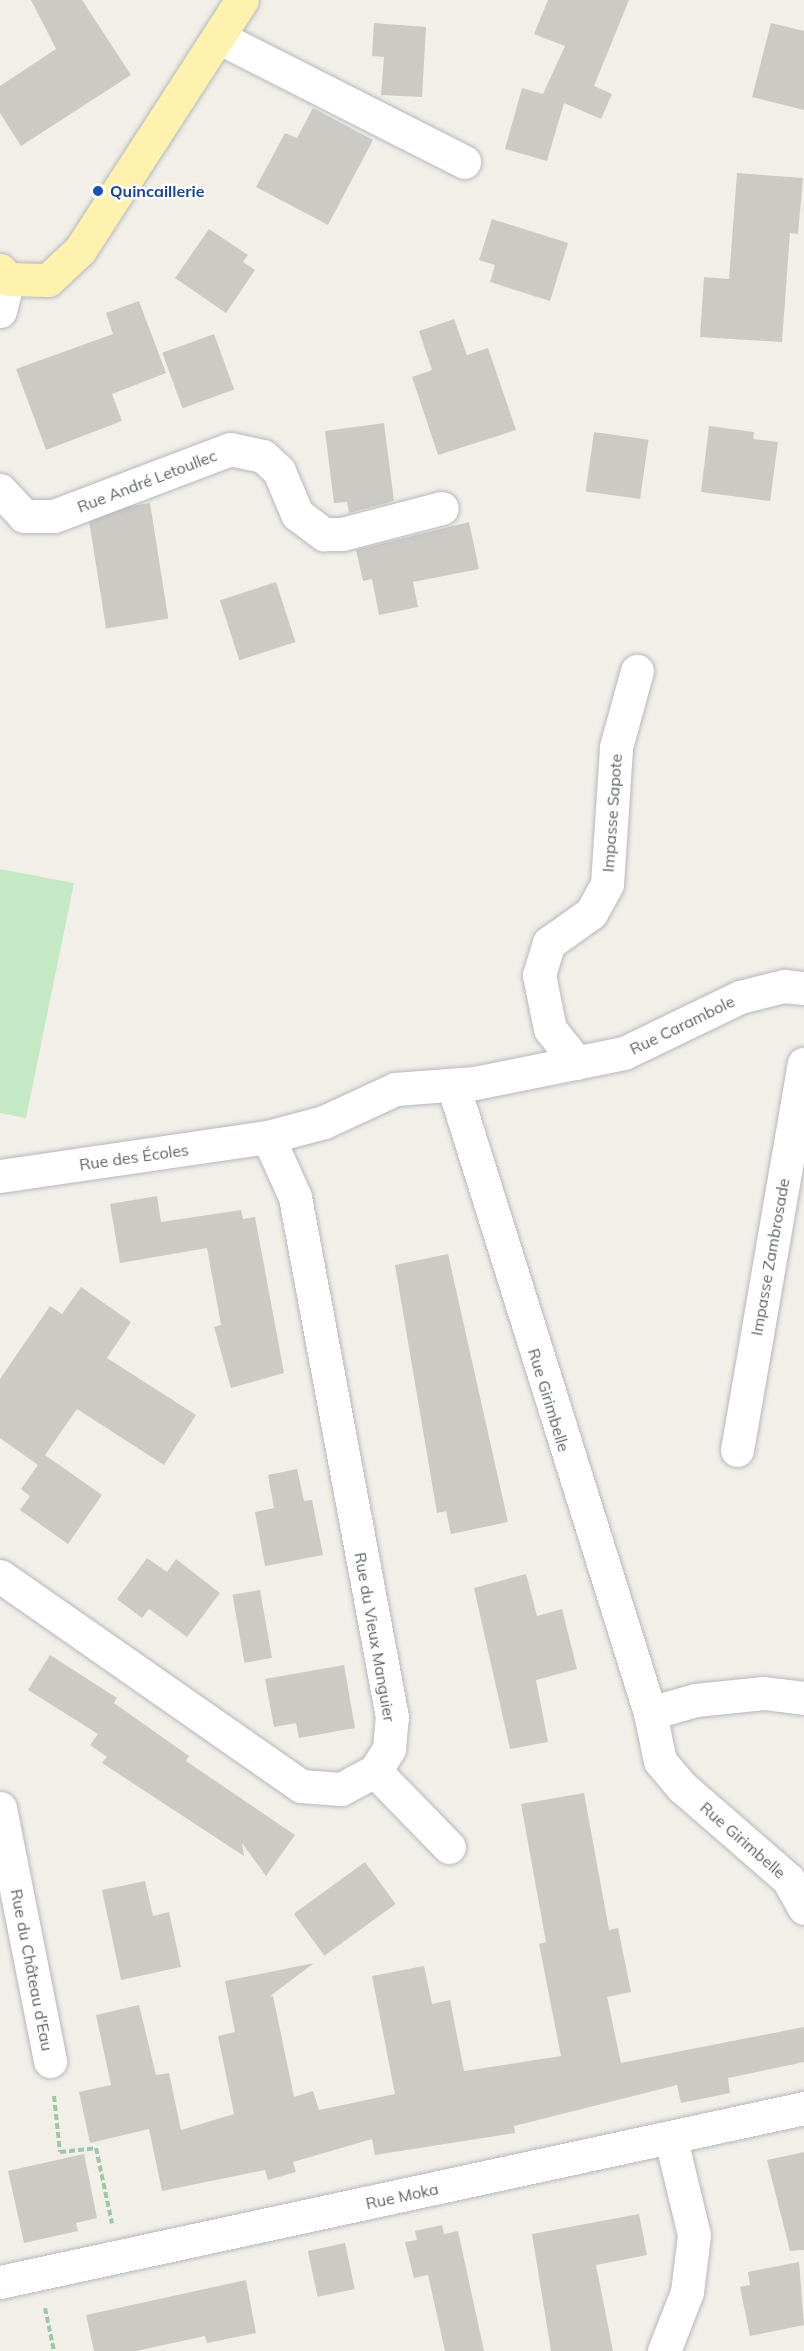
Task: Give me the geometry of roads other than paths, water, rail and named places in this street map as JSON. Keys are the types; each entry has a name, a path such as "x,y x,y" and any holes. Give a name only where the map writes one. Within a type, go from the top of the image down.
{"main road":[{"path":"4,275 48,280 80,250 242,0"}],"street":[{"path":"218,36 464,162"},
{"path":"0,311 4,275"},
{"name":"Rue André Letoullec","path":"0,490 24,516 54,516 230,449 264,456 279,471 297,514 324,534 342,534 442,508"},
{"name":"Impasse Sapote","path":"577,1063 550,1029 539,975 549,943 591,913 607,884 616,747 637,671"},
{"name":"Rue Carambole","path":"453,1084 624,1053 740,997 784,986 804,988"},
{"name":"Impasse Zambrosade","path":"737,1450 804,1064"},
{"name":"Rue des Écoles","path":"0,1176 268,1137 324,1122 395,1089 453,1084"},
{"name":"Rue Girimbelle","path":"453,1084 650,1713 660,1761 669,1773 788,1879 804,1908"},
{"name":"Rue du Vieux Manguier","path":"268,1137 295,1197 392,1717 389,1749 375,1772"},
{"path":"0,1576 301,1786 341,1789 375,1772 448,1847"},
{"path":"650,1713 696,1700 764,1693 804,1698"},
{"name":"Rue du Château d'Eau","path":"0,1808 11,1926 50,2061"},
{"name":"Rue Moka","path":"0,2282 671,2139 804,2108"},
{"path":"664,2351 687,2292 694,2235 671,2139"}],"place":[{"name":"Quincaillerie","path":"98,191"}]}
